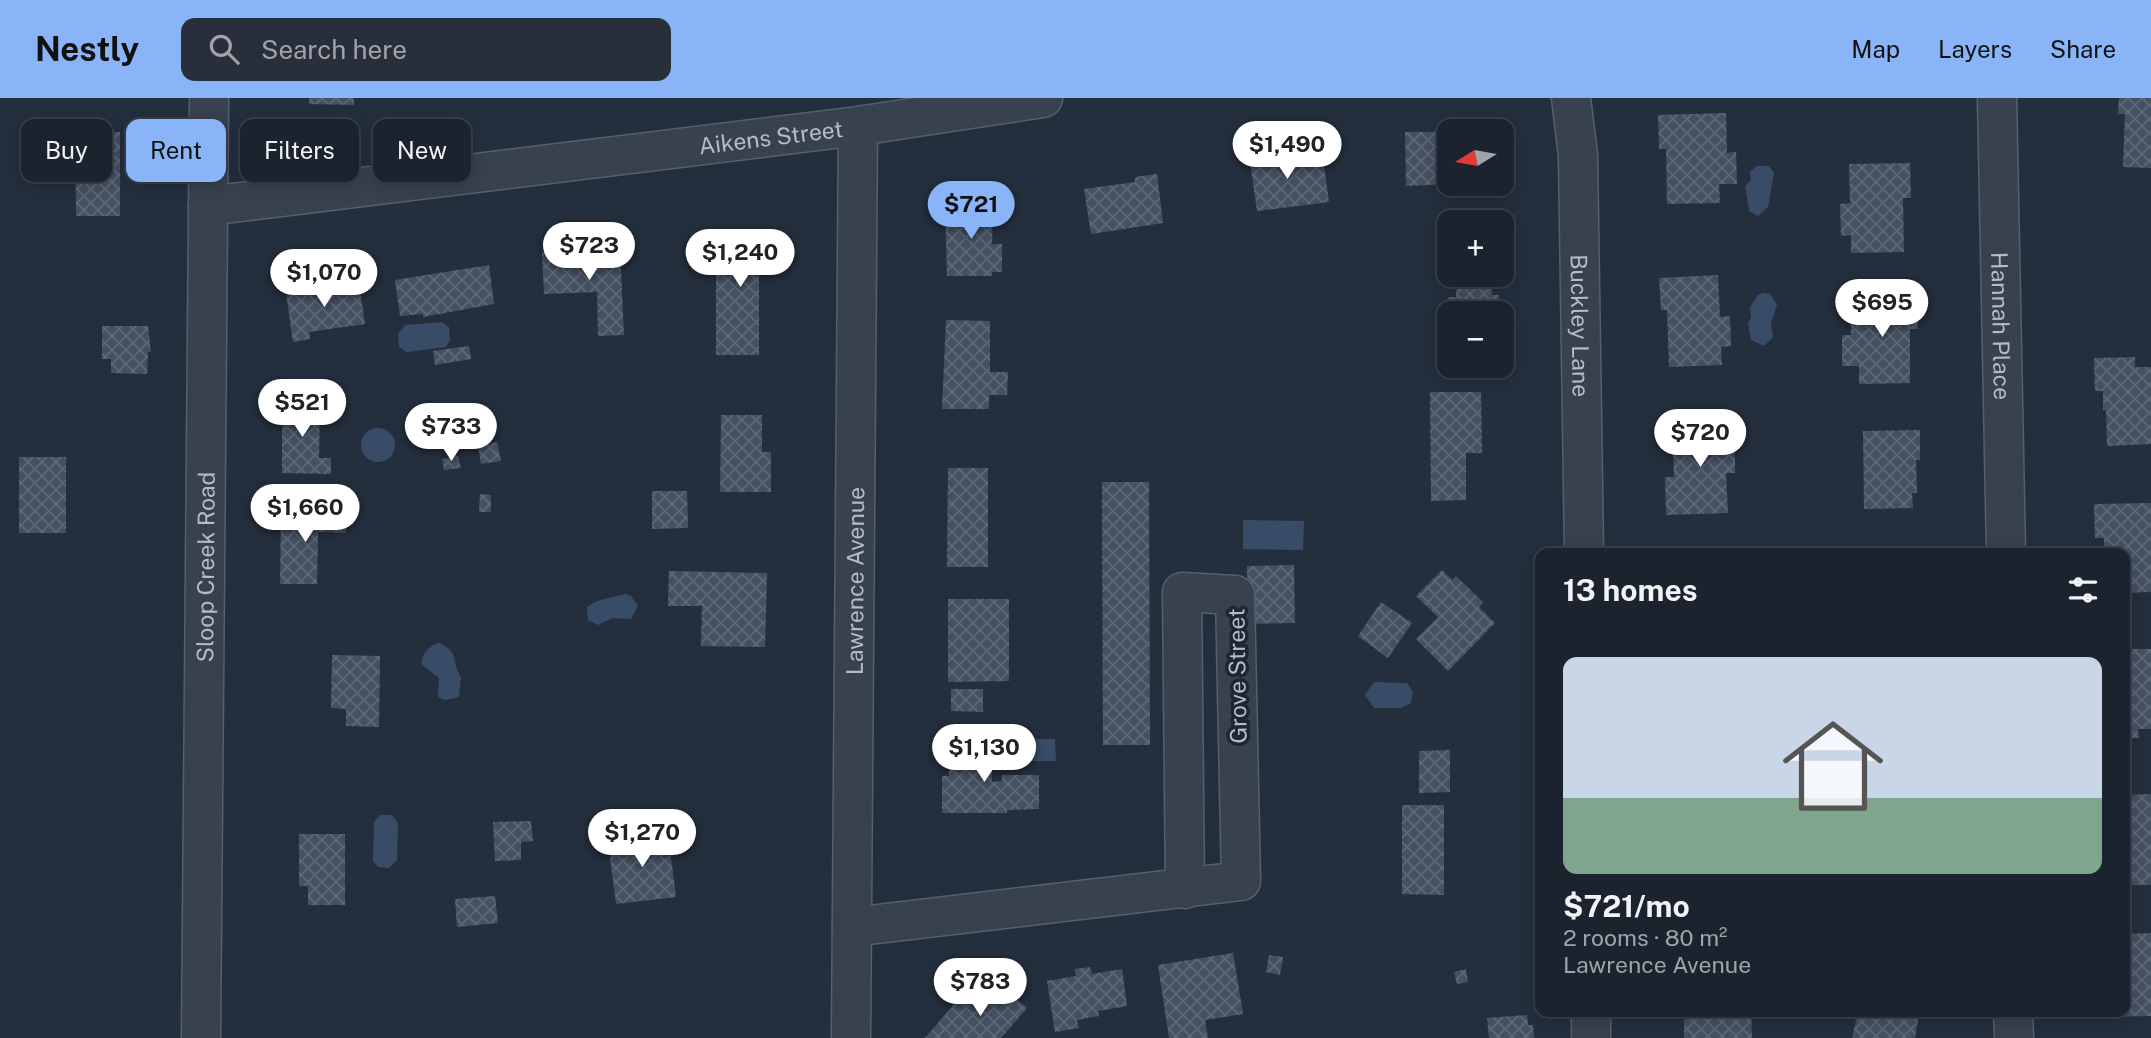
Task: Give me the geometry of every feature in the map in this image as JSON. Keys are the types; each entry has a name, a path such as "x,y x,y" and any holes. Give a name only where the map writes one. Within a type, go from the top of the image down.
{"street":[{"name":"Sloop Creek Road","path":"201,1038 209,98"},
{"name":"Aikens Street","path":"208,206 859,126 1042,98"},
{"name":"Buckley Lane","path":"1571,98 1578,155 1584,548"},
{"name":"Hannah Place","path":"1997,98 2006,548"},
{"name":"Lawrence Avenue","path":"851,1038 859,126"},
{"name":"Grove Street","path":"852,927 1185,888 1241,881 1235,595 1182,592 1185,888"},
{"path":"1591,1017 1591,1038"},
{"path":"2013,1017 2014,1038"}],"water":[{"path":"1757,166 1769,166 1774,173 1768,207 1758,216 1749,211 1745,186 1751,180 1750,172"},
{"path":"1770,294 1777,305 1771,323 1773,337 1764,346 1751,340 1748,323 1751,317 1750,307 1758,295"},
{"path":"442,322 449,327 450,340 446,347 407,352 399,347 398,334 405,325"},
{"path":"378,428 390,433 395,445 390,457 378,462 366,457 361,445 366,433"},
{"path":"1243,520 1304,521 1303,550 1243,549"},
{"path":"625,594 631,596 638,606 631,619 612,618 598,625 588,620 587,607"},
{"path":"439,643 453,654 461,677 459,697 445,700 438,697 439,678 422,665 426,651"},
{"path":"1374,682 1407,683 1413,692 1411,703 1401,708 1374,708 1365,695"},
{"path":"1010,739 1055,739 1056,761 1010,761"},
{"path":"380,815 392,815 398,823 397,860 389,868 378,867 373,861 374,822"}],"building":[{"path":"309,98 354,98 354,105 309,104"},
{"path":"2119,98 2151,98 2151,168 2123,167 2125,114 2118,114"},
{"path":"1726,113 1727,153 1736,152 1737,184 1719,184 1720,203 1667,204 1666,149 1659,149 1658,115"},
{"path":"112,132 120,132 120,216 76,216 76,182 112,182"},
{"path":"1405,132 1437,132 1437,185 1406,186"},
{"path":"1292,149 1294,162 1323,158 1329,202 1257,211 1249,155"},
{"path":"1910,163 1911,198 1903,198 1904,252 1851,253 1851,235 1841,236 1840,204 1850,203 1849,164"},
{"path":"1157,174 1163,223 1091,234 1084,189 1135,182 1135,177"},
{"path":"945,204 993,204 992,244 1002,244 1002,272 992,272 992,276 947,276"},
{"path":"716,231 773,231 773,272 759,272 759,355 716,355"},
{"path":"620,249 624,335 598,336 597,292 544,294 542,252"},
{"path":"489,265 494,304 423,317 423,314 400,316 395,280"},
{"path":"1718,275 1720,317 1730,316 1731,346 1721,347 1722,365 1669,367 1667,310 1661,310 1659,278"},
{"path":"359,282 365,324 309,332 310,339 293,342 285,286 301,284 302,291"},
{"path":"1456,287 1492,287 1492,295 1499,295 1499,301 1448,301 1448,297 1456,297"},
{"path":"1917,296 1918,329 1910,329 1910,383 1859,384 1859,366 1842,366 1842,335 1851,335 1851,321 1858,321 1858,297"},
{"path":"946,320 990,321 990,372 1008,372 1007,395 989,395 989,409 942,409"},
{"path":"102,326 148,326 151,352 148,352 147,374 111,373 111,359 102,359"},
{"path":"469,346 471,359 435,365 433,351"},
{"path":"2135,357 2135,367 2151,367 2151,444 2107,446 2106,410 2103,410 2103,391 2095,391 2094,358"},
{"path":"1430,392 1481,392 1482,453 1466,453 1466,500 1431,501"},
{"path":"282,402 320,402 319,458 331,458 331,474 282,473"},
{"path":"721,415 762,415 762,452 771,452 771,492 720,492"},
{"path":"1725,422 1725,440 1735,440 1735,473 1726,473 1728,513 1666,515 1665,477 1674,477 1672,424"},
{"path":"1920,430 1920,460 1916,460 1917,493 1912,493 1913,508 1864,509 1863,431"},
{"path":"497,442 501,461 481,464 478,446"},
{"path":"458,456 461,468 444,470 442,459"},
{"path":"19,457 66,457 66,533 19,533"},
{"path":"948,468 988,468 988,567 947,567"},
{"path":"1102,482 1149,482 1150,745 1103,745"},
{"path":"652,491 687,491 688,528 652,529"},
{"path":"480,494 491,495 491,512 479,512"},
{"path":"2151,503 2151,592 2130,593 2130,548 2104,548 2104,538 2095,538 2094,504"},
{"path":"281,513 346,514 346,533 318,532 317,584 280,584"},
{"path":"1294,565 1295,623 1248,624 1247,566"},
{"path":"1442,570 1452,580 1456,576 1483,602 1479,607 1495,623 1448,671 1416,639 1438,617 1416,596"},
{"path":"669,571 767,573 765,647 701,646 702,606 668,606"},
{"path":"948,599 1009,599 1009,681 948,682"},
{"path":"1381,602 1412,623 1388,658 1358,636"},
{"path":"2130,649 2151,649 2151,729 2138,729 2139,738 2130,738"},
{"path":"332,655 380,656 379,727 346,726 346,709 331,708"},
{"path":"951,689 983,689 983,712 951,711"},
{"path":"948,743 992,743 992,782 1002,781 1002,775 1039,775 1039,809 1007,810 1007,813 942,813 942,776 949,776"},
{"path":"1450,750 1450,792 1419,793 1419,751"},
{"path":"2151,794 2151,885 2130,885 2130,795"},
{"path":"1402,805 1444,805 1444,895 1402,894"},
{"path":"531,821 533,841 521,842 521,860 495,861 493,822"},
{"path":"299,834 345,834 345,905 308,905 308,886 299,886"},
{"path":"668,834 676,897 616,904 608,842"},
{"path":"495,896 498,923 457,927 455,899"},
{"path":"2151,933 2151,1016 2130,1016 2130,934"},
{"path":"1233,953 1243,1014 1205,1020 1208,1038 1169,1038 1158,965"},
{"path":"1269,955 1283,957 1280,975 1266,972"},
{"path":"1090,967 1092,974 1122,969 1127,1006 1098,1011 1099,1016 1077,1020 1079,1028 1055,1032 1047,981 1076,976 1075,969"},
{"path":"1466,969 1468,982 1457,984 1454,972"},
{"path":"1003,987 1027,1008 1001,1038 925,1038 964,993 983,1004 988,997 992,1000"},
{"path":"1527,1015 1528,1025 1533,1025 1534,1038 1489,1038 1487,1018"},
{"path":"1684,1017 1751,1017 1752,1038 1684,1038"},
{"path":"1857,1017 1918,1017 1915,1038 1852,1038"}]}
